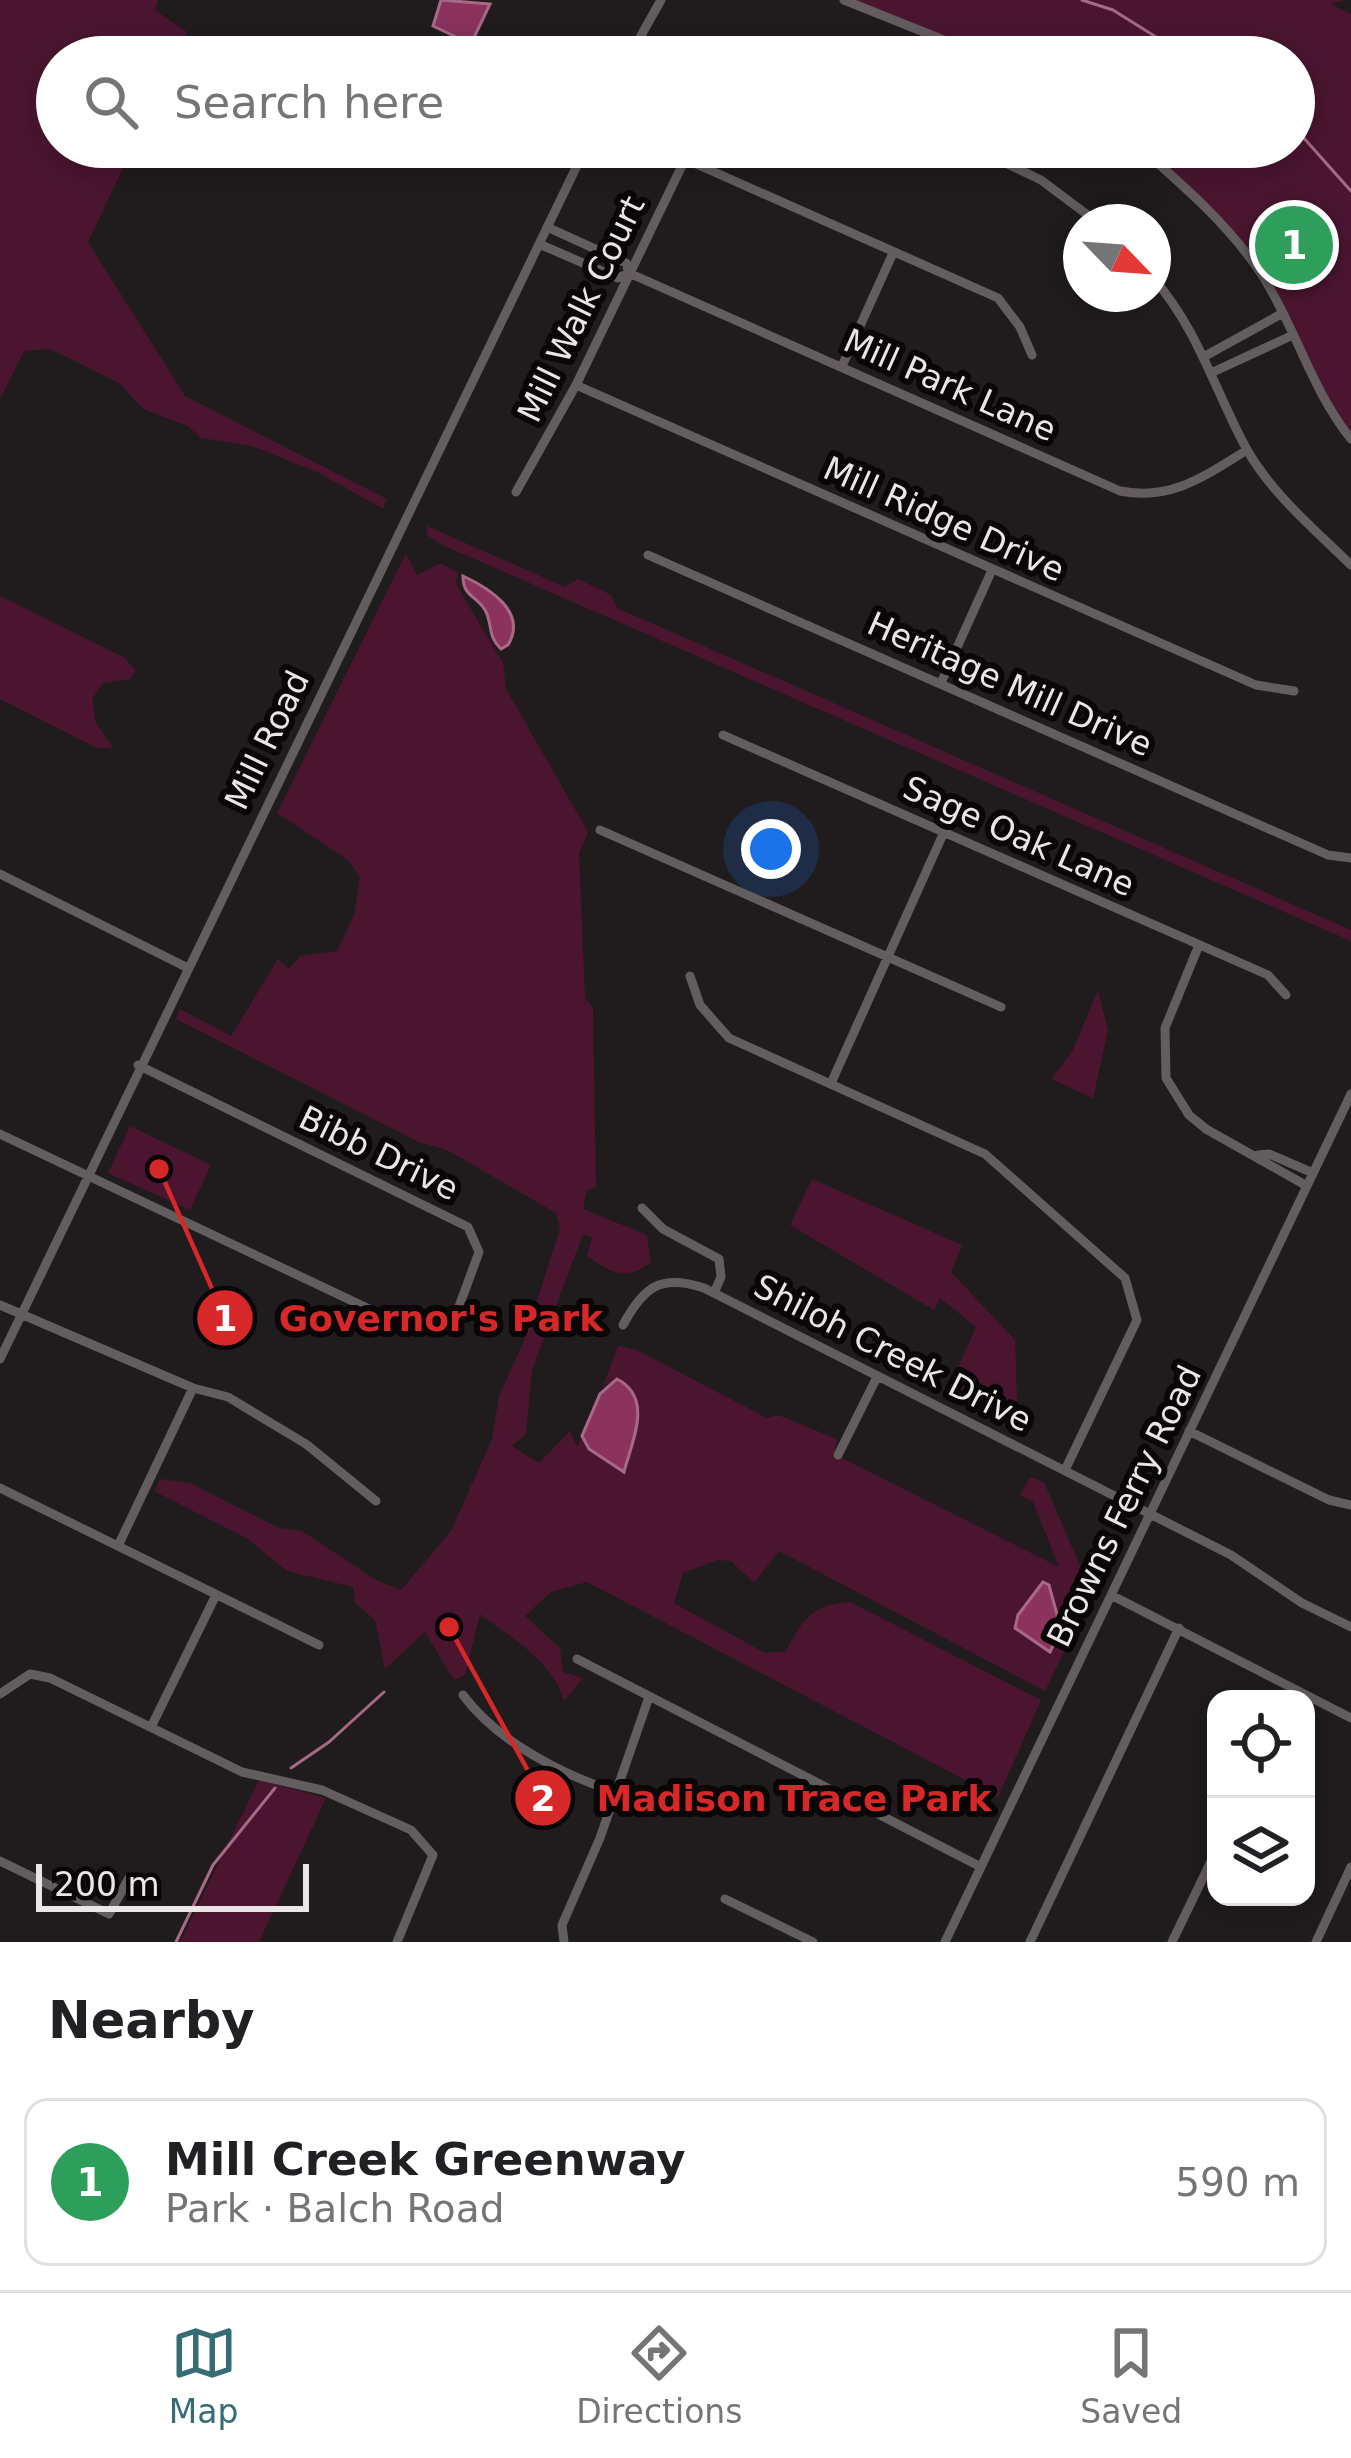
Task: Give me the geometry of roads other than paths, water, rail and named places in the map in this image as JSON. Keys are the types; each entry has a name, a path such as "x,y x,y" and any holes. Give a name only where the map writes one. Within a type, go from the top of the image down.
{"street":[{"path":"641,36 661,0"},
{"path":"844,0 934,36"},
{"name":"Mill Road","path":"0,1359 576,168"},
{"name":"Mill Walk Court","path":"515,492 576,385 681,168"},
{"path":"705,168 998,298 1020,327 1032,355"},
{"path":"1016,168 1073,204"},
{"path":"1162,168 1216,218 1260,272 1323,401 1351,439"},
{"name":"Mill Park Lane","path":"548,227 626,263 629,273"},
{"name":"Mill Park Lane","path":"539,244 618,278 629,273 1120,491 1150,497 1171,493 1247,450"},
{"path":"842,366 893,253"},
{"path":"1171,300 1207,356 1247,450 1288,505 1351,565"},
{"path":"1207,356 1283,313"},
{"path":"1213,372 1293,335"},
{"name":"Mill Ridge Drive","path":"576,385 1256,685 1294,691"},
{"name":"Heritage Mill Drive","path":"648,555 1328,855 1351,858"},
{"path":"941,683 992,569"},
{"name":"Sage Oak Lane","path":"723,735 1268,975 1286,995"},
{"path":"600,830 1001,1007"},
{"path":"832,1081 944,832"},
{"path":"0,874 186,967"},
{"path":"1199,945 1165,1028 1166,1078 1176,1099 1206,1129 1258,1155 1269,1154 1313,1173"},
{"path":"690,976 700,1005 729,1038 985,1154 1126,1279 1137,1320 1066,1470"},
{"name":"Bibb Drive","path":"86,1177 421,1331 438,1327 457,1312 476,1271 476,1240 455,1219 138,1066"},
{"name":"Browns Ferry Road","path":"945,1942 1351,1094"},
{"path":"0,1135 86,1177"},
{"path":"1258,1155 1264,1165 1307,1186"},
{"path":"642,1208 663,1228 719,1258 721,1277 714,1294"},
{"name":"Shiloh Creek Drive","path":"623,1324 636,1301 657,1283 670,1279 714,1294 1231,1555 1302,1603 1351,1627"},
{"path":"0,1305 193,1388 228,1397 266,1417 376,1501"},
{"path":"838,1456 877,1378"},
{"path":"118,1546 193,1388"},
{"path":"1190,1431 1328,1500 1351,1504"},
{"path":"0,1488 319,1645"},
{"path":"152,1725 216,1595"},
{"path":"1111,1595 1179,1628 1284,1690"},
{"path":"1030,1942 1179,1628"},
{"path":"577,1659 648,1700 981,1867"},
{"path":"0,1694 30,1674 50,1678 242,1772 322,1790 427,1843 433,1855 430,1868 397,1942"},
{"path":"463,1695 481,1719 559,1768 616,1792"},
{"path":"564,1942 562,1924 648,1700"},
{"path":"1315,1704 1351,1718"},
{"path":"0,1861 109,1914 130,1878"},
{"path":"1316,1942 1351,1868"},
{"path":"1172,1942 1207,1870"},
{"path":"725,1899 813,1942"}],"waterway":[{"path":"1082,0 1113,10 1154,36"},
{"path":"1315,151 1351,191"},
{"path":"291,1768 329,1742 384,1692"},
{"path":"176,1942 213,1865 275,1788"}],"place":[{"name":"Mill Creek Greenway","path":"1294,245"},
{"name":"Governor's Park","path":"159,1169"},
{"name":"Madison Trace Park","path":"449,1627"}]}
